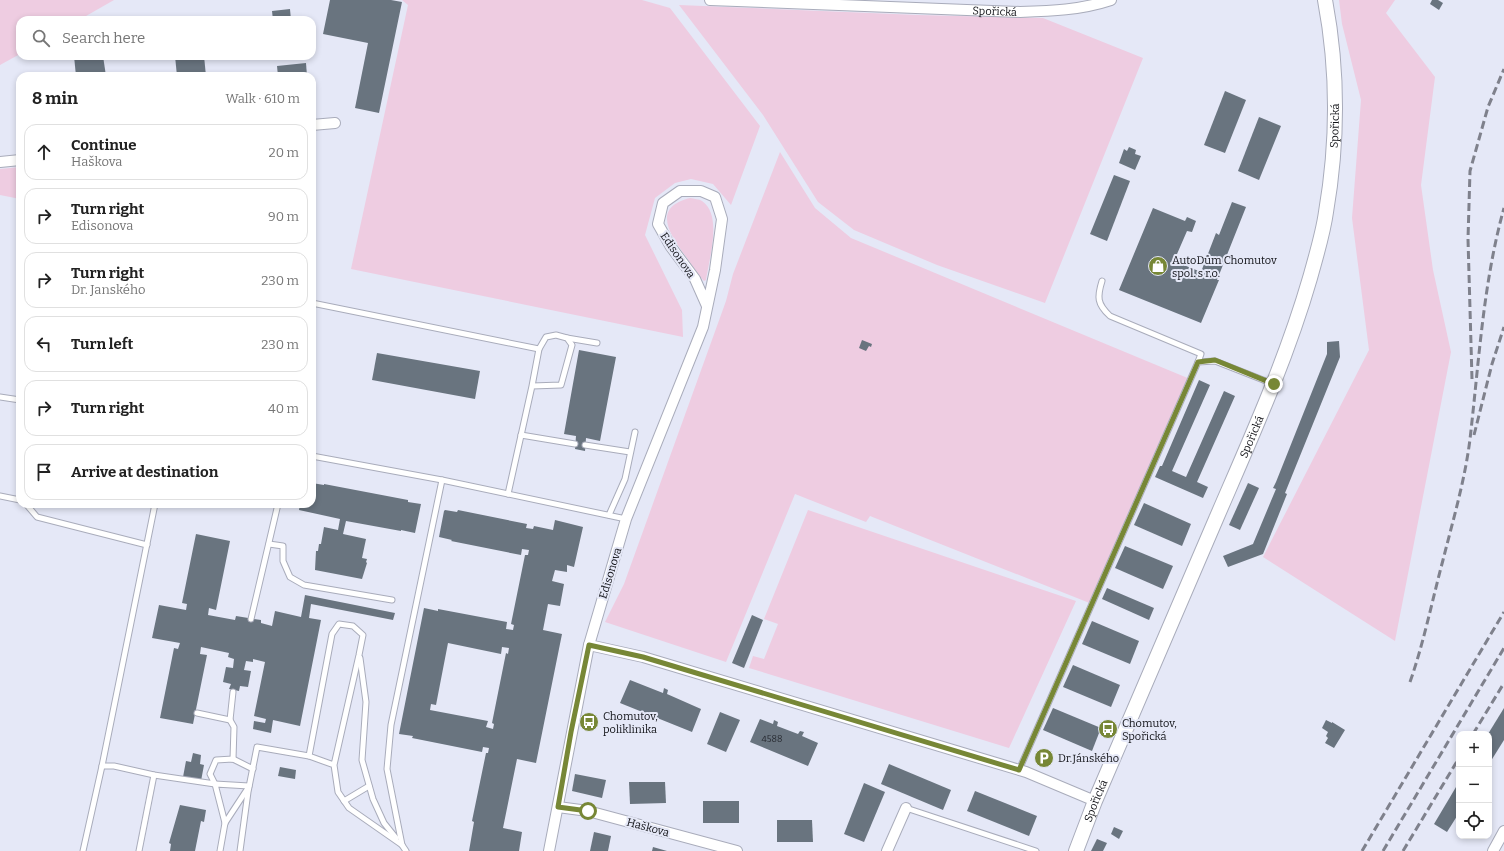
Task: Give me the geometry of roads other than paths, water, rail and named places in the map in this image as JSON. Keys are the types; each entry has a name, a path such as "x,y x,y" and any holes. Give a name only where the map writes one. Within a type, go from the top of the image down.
{"street":[{"name":"Spořická","path":"710,0 1020,12 1053,11 1092,6 1111,0"},
{"name":"Spořická","path":"1076,851 1095,801 1274,384 1296,324 1319,246 1330,188 1335,107 1331,41 1325,0"},
{"path":"316,124 335,122"},
{"path":"0,162 16,160"},
{"name":"Edisonova","path":"549,851 589,645 626,519 704,328 715,270 722,219 715,197 701,191 680,191 663,203 658,224 671,247 694,279 707,306"},
{"path":"589,645 643,657 1019,770 1095,801"},
{"name":"Haškova","path":"558,807 588,811 737,851"},
{"path":"887,851 906,808"},
{"path":"1493,851 1504,832"}],"lane":[{"path":"1019,770 1201,354 1110,316 1102,309 1099,301 1098,292 1102,281"},
{"path":"316,304 539,349"},
{"path":"508,494 539,349 546,337 556,334 567,338 597,343"},
{"path":"532,386 561,385 572,345 567,338"},
{"path":"1198,362 1215,360 1274,384"},
{"path":"0,397 16,399"},
{"path":"609,515 624,479 635,432"},
{"path":"521,435 575,444"},
{"path":"585,445 630,452"},
{"path":"316,457 442,480 626,519"},
{"path":"402,845 387,769 391,725 442,480"},
{"path":"0,496 16,499"},
{"path":"29,508 37,517 147,545"},
{"path":"83,851 102,766 154,508"},
{"path":"252,619 277,508"},
{"path":"269,544 284,546 283,561 290,578 304,586 392,600"},
{"path":"309,756 332,634 339,624 353,626 362,635 359,655 334,765 338,792 349,808 383,830 402,845"},
{"path":"359,655 366,702 362,760 372,799 384,823 406,851"},
{"path":"233,692 230,720 234,727 234,758"},
{"path":"197,714 230,720"},
{"path":"240,851 257,747 309,756 334,765"},
{"path":"225,824 215,784 210,774 216,760 234,758 253,769"},
{"path":"102,766 114,766 154,775 215,784 250,786"},
{"path":"139,851 154,775"},
{"path":"220,851 225,824 250,786"},
{"path":"344,800 369,786"},
{"path":"906,808 1036,851"}],"railway":[{"path":"1472,379 1468,239 1470,171 1488,107 1504,69"},
{"path":"1410,682 1424,637 1465,470 1470,439 1486,294 1504,208"},
{"path":"1474,435 1492,364 1504,327"},
{"path":"1362,851 1504,612"},
{"path":"1383,851 1504,648"},
{"path":"1475,731 1504,683"},
{"path":"1403,851 1456,763"}],"place":[{"name":"AutoDům Chomutov spol. s r.o.","path":"1158,266"},
{"name":"Chomutov, poliklinika","path":"589,722"},
{"name":"Chomutov, Spořická","path":"1108,729"},
{"name":"Dr.Jánského","path":"1044,758"}]}
